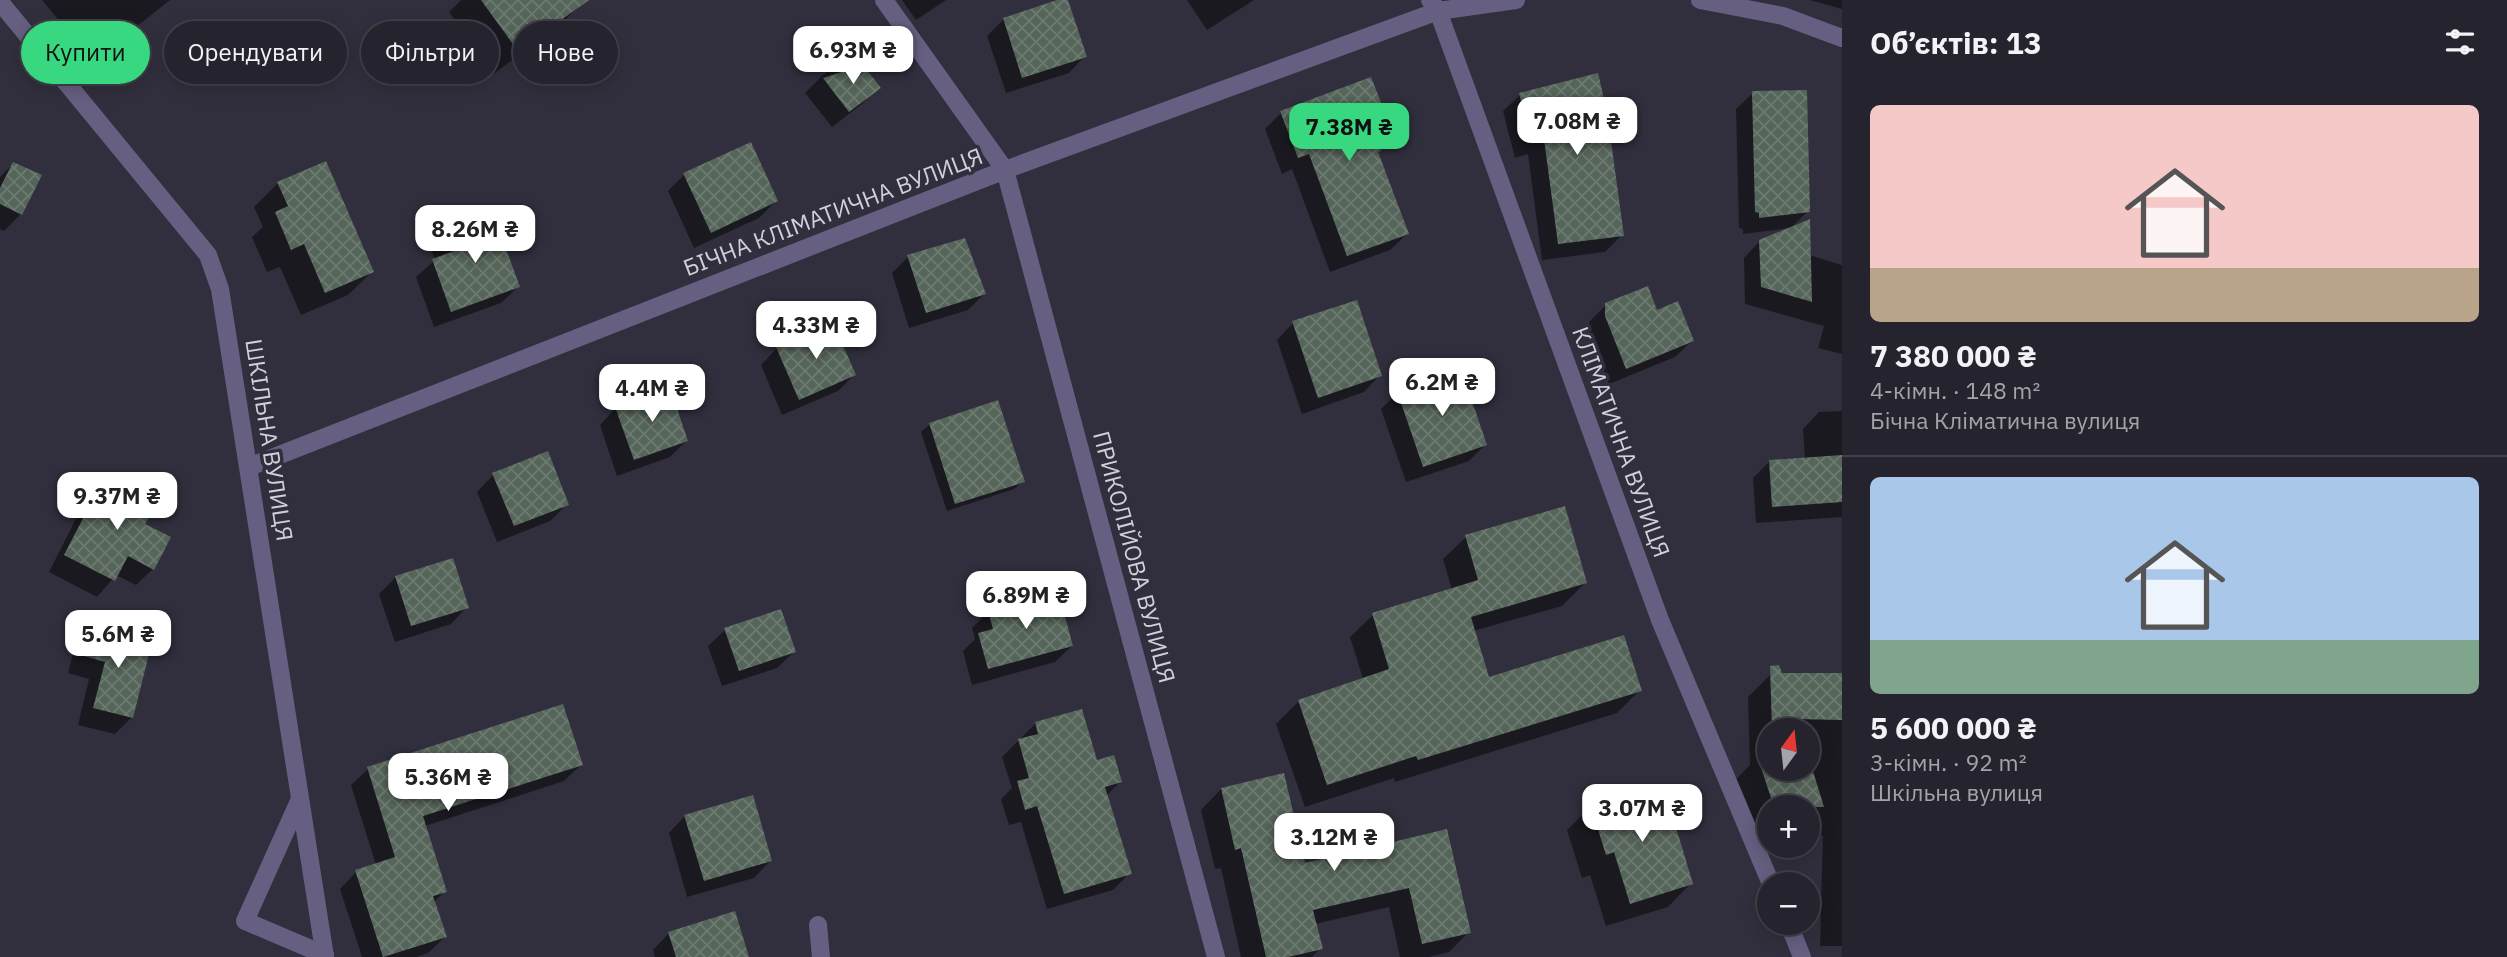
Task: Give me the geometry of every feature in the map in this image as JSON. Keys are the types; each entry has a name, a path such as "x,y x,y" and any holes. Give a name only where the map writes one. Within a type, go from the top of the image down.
{"street":[{"path":"884,0 1005,170"},
{"path":"1434,5 1516,0"},
{"path":"1700,0 1783,16 1842,38"},
{"name":"БІЧНА КЛІМАТИЧНА ВУЛИЦЯ","path":"249,467 1005,170 1434,5"},
{"name":"КЛІМАТИЧНА ВУЛИЦЯ","path":"1434,5 1660,620 1767,872"},
{"name":"ШКІЛЬНА ВУЛИЦЯ","path":"2,14 208,255 220,289 325,956"},
{"name":"ПРИКОЛІЙОВА ВУЛИЦЯ","path":"1005,170 1216,957"},
{"path":"300,799 245,921 325,956"},
{"path":"818,925 821,957"},
{"path":"1793,935 1802,957"}],"building":[{"path":"481,0 589,0 560,21 513,21 513,44 499,21"},
{"path":"1057,0 1068,0 1087,57 1022,78 1003,18"},
{"path":"863,65 881,88 849,112 823,78"},
{"path":"1598,73 1607,112 1624,236 1558,244 1544,139 1531,142 1519,93"},
{"path":"1371,77 1389,123 1373,129 1381,151 1378,152 1409,234 1347,256 1309,154 1298,158 1280,111"},
{"path":"1807,90 1810,212 1759,218 1759,213 1755,212 1752,91"},
{"path":"751,142 778,201 711,233 683,173"},
{"path":"326,161 374,272 325,293 304,244 291,250 275,212 288,206 277,182"},
{"path":"13,162 42,175 22,215 0,204 0,188"},
{"path":"493,214 520,287 451,312 432,259 454,251 447,231"},
{"path":"1810,219 1812,302 1761,287 1759,240"},
{"path":"965,238 986,294 926,313 907,255"},
{"path":"1648,286 1657,310 1678,301 1694,341 1626,369 1605,316 1605,303"},
{"path":"1357,300 1382,376 1318,398 1292,321"},
{"path":"833,323 856,375 799,400 776,347"},
{"path":"1461,369 1487,445 1423,467 1397,391"},
{"path":"670,388 688,441 634,460 615,407"},
{"path":"998,400 1025,482 955,504 929,423"},
{"path":"548,451 569,505 514,526 492,473"},
{"path":"1842,455 1842,502 1772,507 1769,460"},
{"path":"105,476 157,503 145,524 171,537 154,570 128,556 115,581 64,555"},
{"path":"1565,506 1587,583 1471,617 1489,677 1624,635 1642,691 1418,760 1416,756 1327,785 1298,700 1389,669 1372,613 1478,580 1465,535"},
{"path":"453,558 469,608 411,626 395,576"},
{"path":"1058,591 1073,646 988,669 978,633 993,629 988,610"},
{"path":"781,609 796,652 739,671 724,628"},
{"path":"91,627 152,642 133,718 93,708 105,662 84,656"},
{"path":"1779,665 1782,673 1842,673 1842,720 1772,718 1770,666"},
{"path":"563,704 583,765 423,816 447,892 433,896 447,937 383,957 355,870 395,857 367,767"},
{"path":"1082,709 1097,760 1114,755 1122,782 1105,787 1132,874 1064,894 1037,806 1025,810 1017,781 1029,778 1018,739 1038,734 1035,722"},
{"path":"1284,773 1305,863 1447,829 1471,933 1422,944 1409,888 1313,910 1323,949 1288,957 1266,957 1241,848 1235,850 1221,788"},
{"path":"1766,781 1816,781 1824,807 1820,807 1820,795 1770,795"},
{"path":"1647,787 1653,808 1669,804 1693,884 1630,904 1614,852 1606,855 1590,804"},
{"path":"753,795 772,861 704,881 684,815"},
{"path":"735,911 749,957 676,957 668,932"}]}
